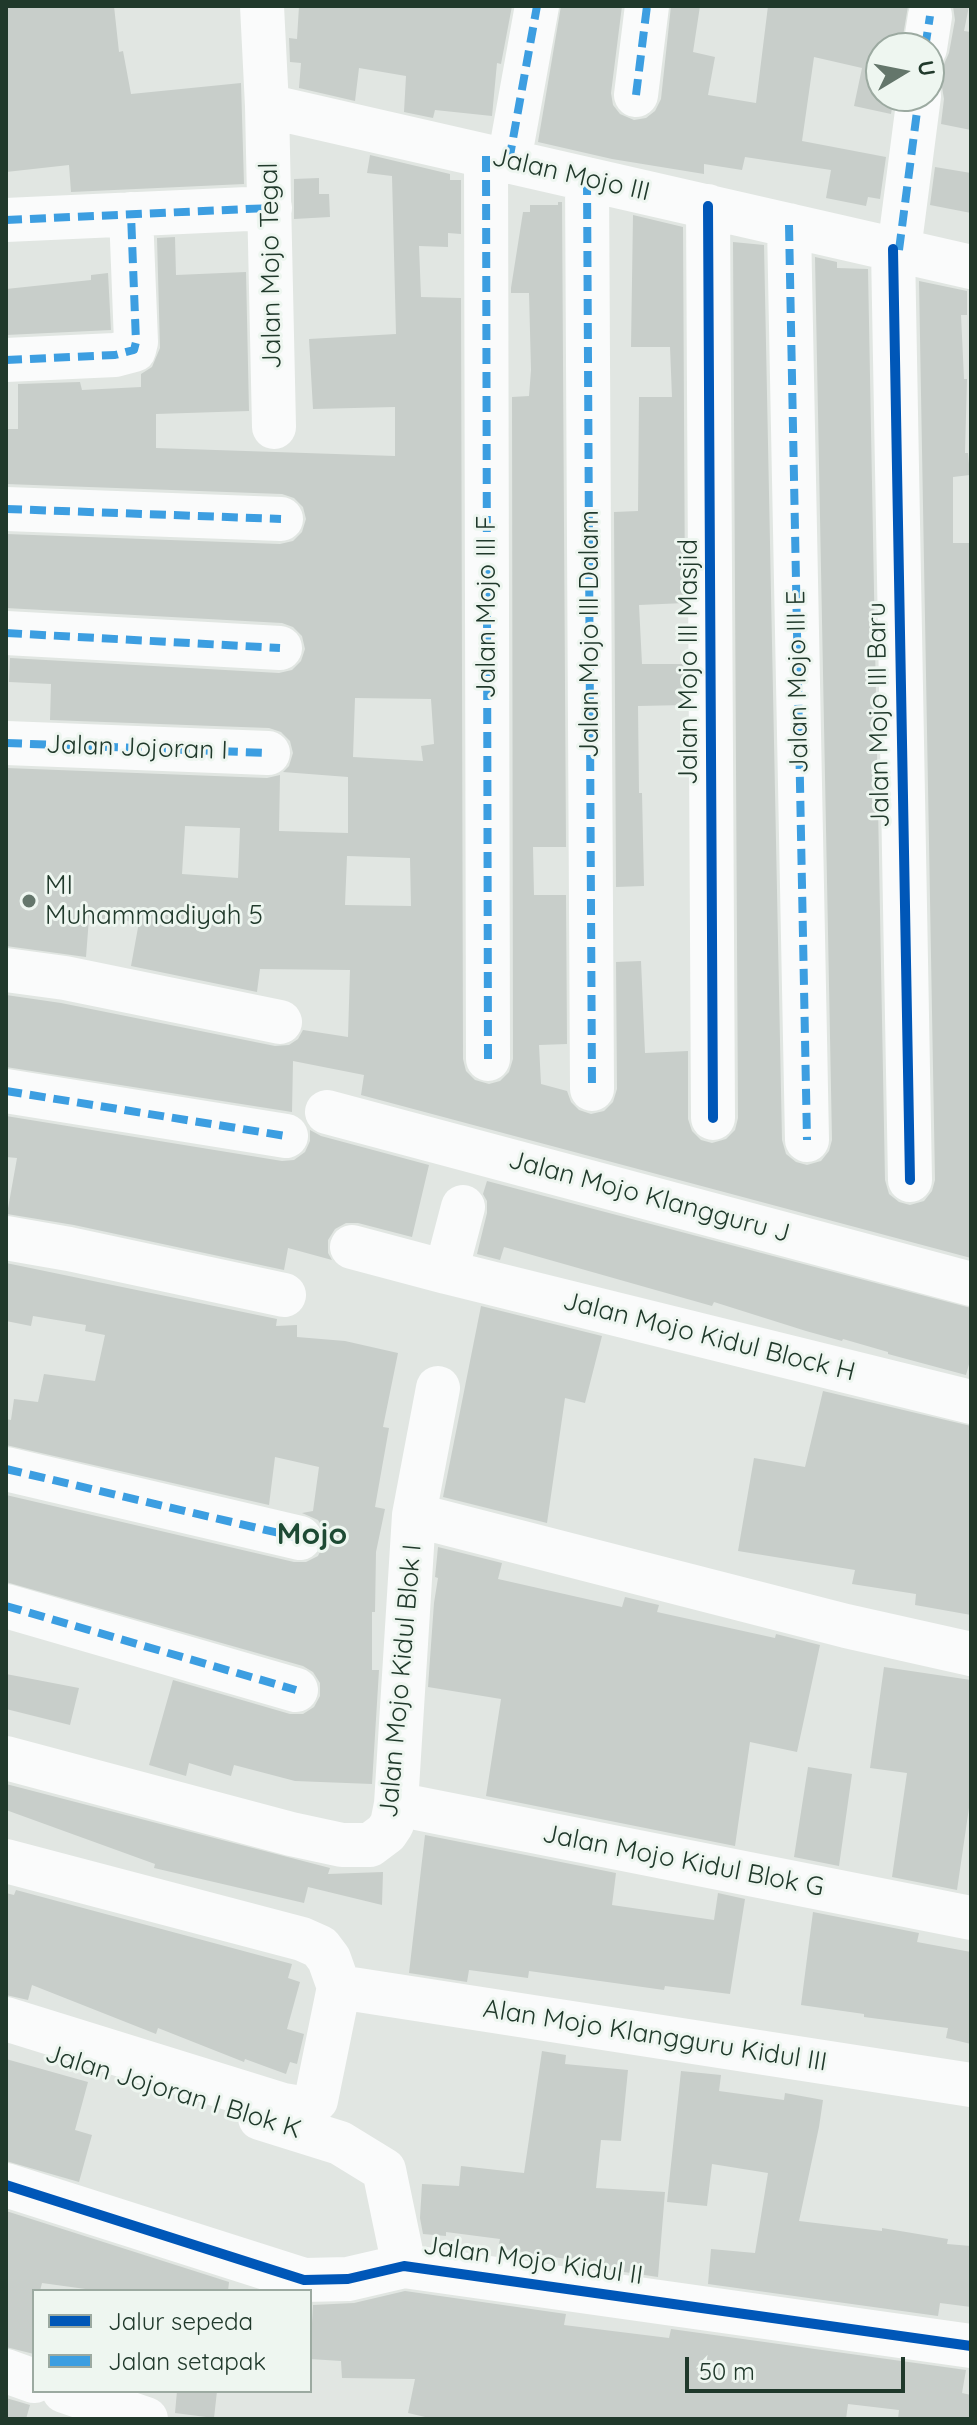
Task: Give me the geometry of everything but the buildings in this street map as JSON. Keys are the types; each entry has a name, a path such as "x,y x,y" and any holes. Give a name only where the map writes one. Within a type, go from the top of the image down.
{"street":[{"path":"262,6 267,106"},
{"name":"Jalan Mojo III F","path":"488,1059 498,158 537,6"},
{"path":"636,95 647,6"},
{"name":"Jalan Mojo III","path":"267,106 971,267"},
{"name":"Jalan Mojo Tegal","path":"267,106 274,427"},
{"name":"Jalan Mojo III Baru","path":"910,1180 896,249 917,112"},
{"name":"Jalan Mojo III Dalam","path":"587,179 592,1089"},
{"name":"Jalan Mojo III Masjid","path":"708,206 713,1118"},
{"path":"6,220 270,208"},
{"path":"6,360 100,356 134,350 131,214"},
{"name":"Jalan Mojo III E","path":"789,225 807,1140"},
{"path":"6,509 281,519"},
{"path":"6,633 280,648"},
{"name":"Jalan Jojoran I","path":"6,743 268,753"},
{"path":"6,970 65,978 280,1022"},
{"path":"6,1091 286,1136"},
{"name":"Jalan Mojo Klangguru J","path":"327,1112 971,1284"},
{"path":"446,1272 463,1207"},
{"path":"6,1238 284,1295"},
{"name":"Jalan Mojo Kidul Block H","path":"352,1247 971,1402"},
{"path":"414,1515 438,1388"},
{"path":"6,1469 300,1538"},
{"name":"Jalan Mojo Kidul Blok I","path":"6,1758 291,1834 342,1845 370,1845 390,1829 396,1804 414,1515 831,1622 971,1654"},
{"path":"6,1606 296,1690"},
{"name":"Jalan Mojo Kidul Blok G","path":"396,1804 971,1918"},
{"path":"6,1861 302,1939 320,1947 329,1959 339,1987 316,2100 310,2106 301,2108 6,2019"},
{"name":"Alan Mojo Klangguru Kidul III","path":"339,1987 971,2085"},
{"name":"Jalan Jojoran I Blok K","path":"6,2041 340,2143 384,2170 404,2266"},
{"name":"Jalan Mojo Kidul II","path":"6,2185 304,2280 348,2279 404,2266 971,2346"},
{"path":"6,2371 32,2380"},
{"path":"70,2393 146,2419"}],"marked path":[{"path":"509,161 537,6"},
{"path":"636,95 647,6"},
{"path":"928,32 930,16"},
{"path":"899,250 917,112"},
{"path":"486,156 488,1059"},
{"path":"587,179 592,1089"},
{"path":"6,220 270,208"},
{"path":"6,360 115,355 134,350 131,214"},
{"path":"789,225 807,1140"},
{"path":"6,509 281,519"},
{"path":"6,633 280,648"},
{"path":"6,743 268,753"},
{"path":"6,1091 286,1136"},
{"path":"6,1469 300,1538"},
{"path":"6,1606 296,1690"}],"cycle path":[{"path":"708,206 713,1118"},
{"path":"893,249 910,1180"},
{"path":"6,2185 304,2280 348,2279 404,2266 971,2346"}],"place":[{"name":"MI Muhammadiyah 5","path":"29,901"}],"district":[{"name":"Mojo","path":"312,1535"}]}
